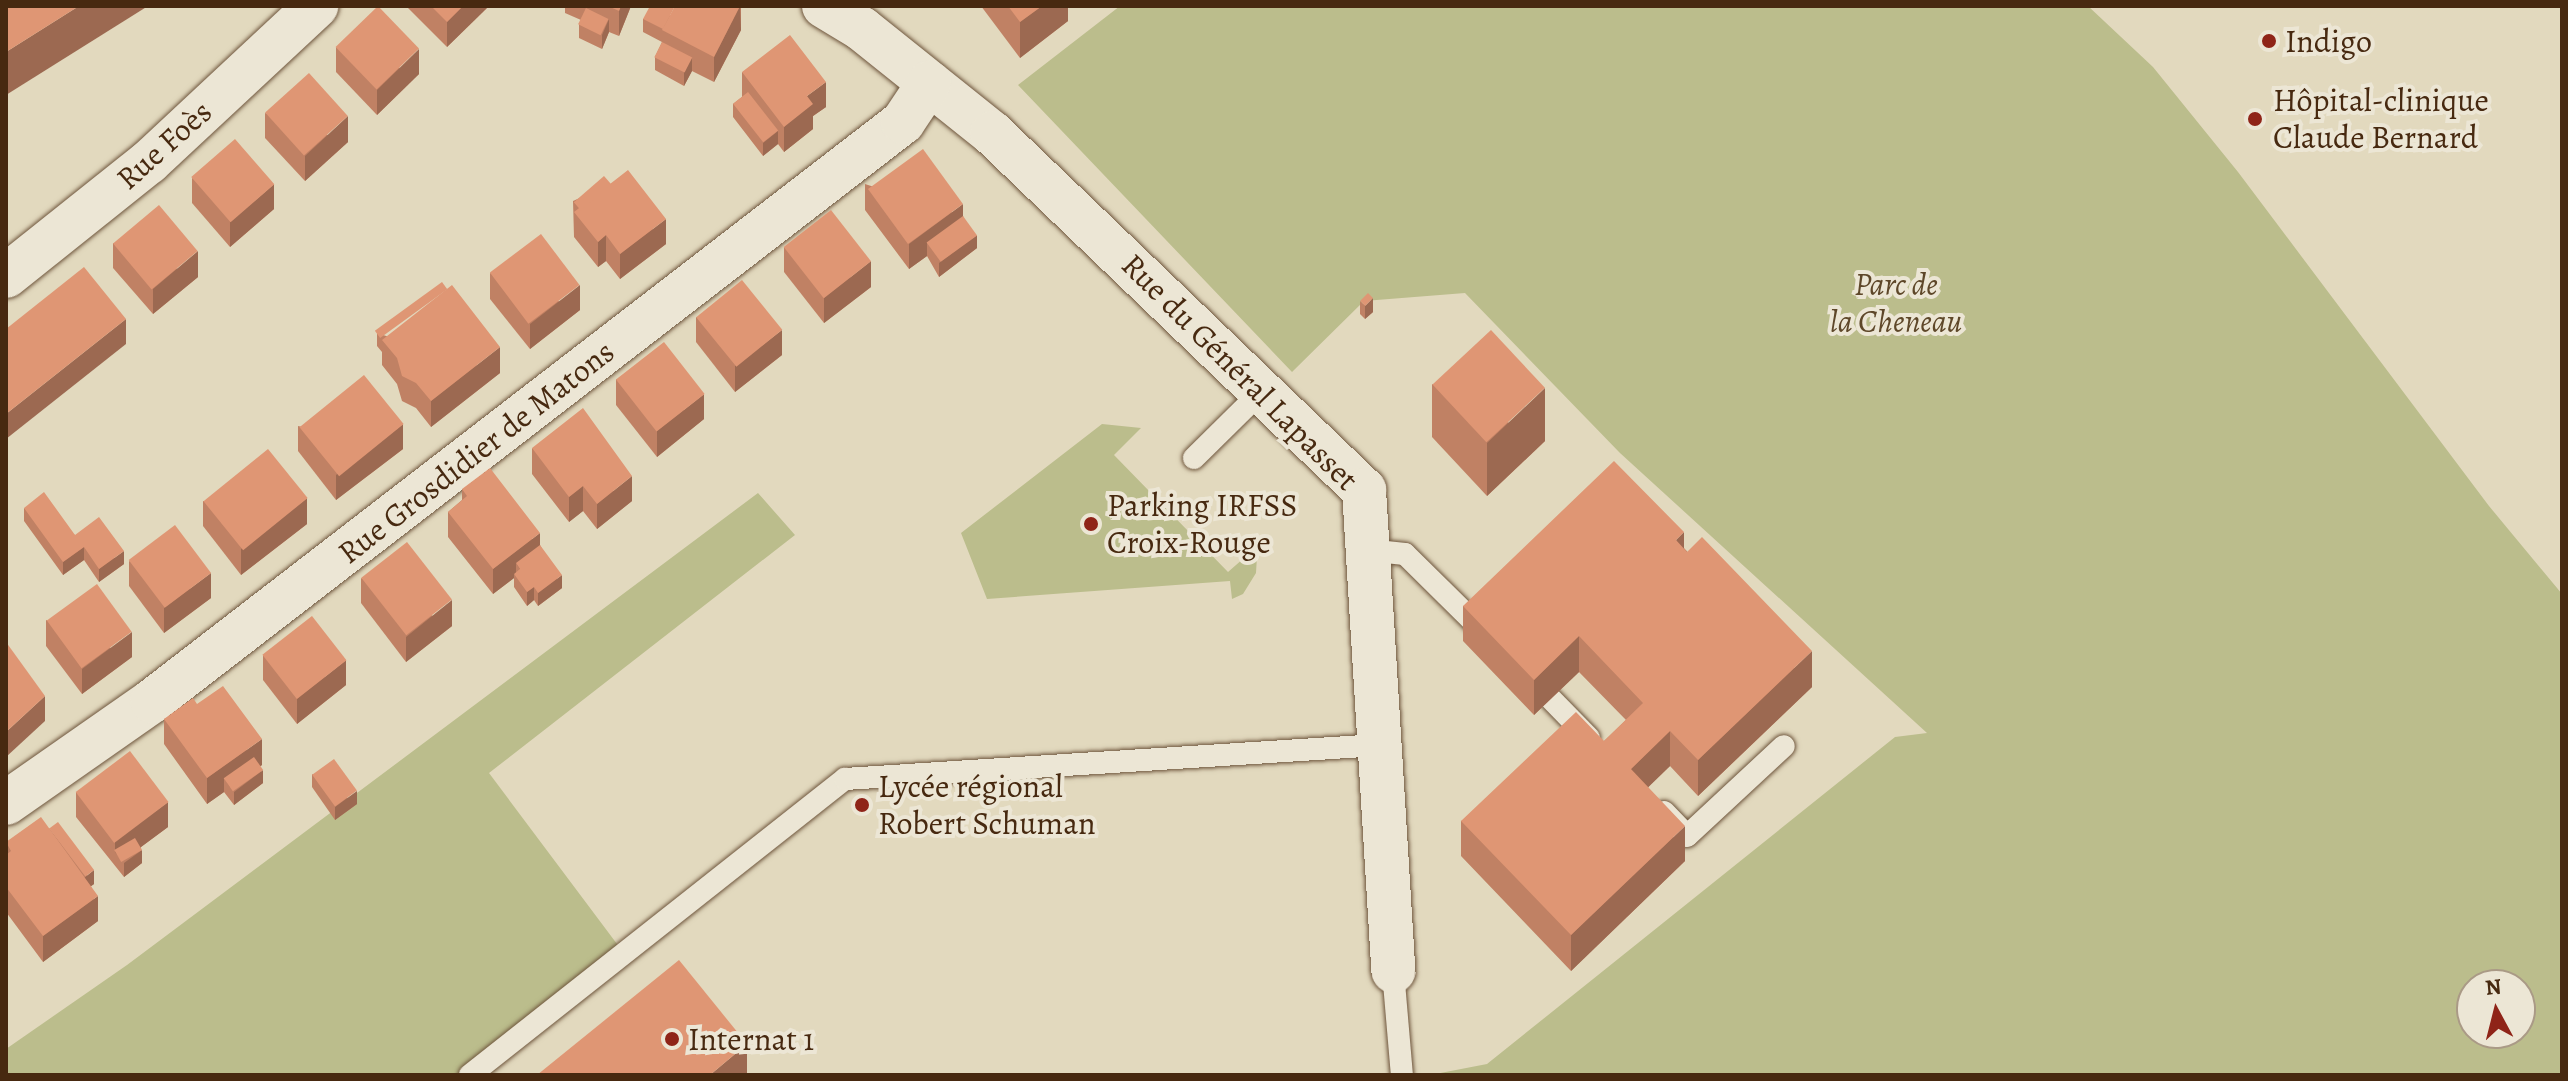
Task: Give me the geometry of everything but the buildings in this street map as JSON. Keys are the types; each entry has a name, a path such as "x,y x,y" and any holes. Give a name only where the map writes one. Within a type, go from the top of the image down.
{"street":[{"name":"Rue Foès","path":"6,276 149,162 316,6"},
{"name":"Rue du Général Lapasset","path":"824,6 862,29 929,83 1086,219 1364,490 1393,971"},
{"name":"Rue Grosdidier de Matons","path":"6,803 152,701 903,122 929,83"}],"lane":[{"path":"1194,458 1263,390"},
{"path":"1367,550 1405,554 1478,626"},
{"path":"1551,699 1605,753"},
{"path":"470,1075 845,779 1379,745"},
{"path":"1643,792 1687,836 1784,746"},
{"path":"1393,971 1402,1075"}],"green space":[{"name":"Parc de la Cheneau","path":"1120,6 2088,6 2153,67 2238,172 2489,506 2562,594 2562,1075 1430,1075 1487,1064 1895,737 1927,733 1620,453 1465,293 1364,301 1292,372 1018,85"},
{"path":"1102,424 1141,428 1114,455 1228,572 1252,551 1257,556 1256,573 1243,594 1232,599 1230,581 987,599 961,533"},
{"path":"758,493 795,535 489,773 623,952 470,1075 6,1075 6,1049 127,965"}],"place":[{"name":"Indigo","path":"2269,41"},
{"name":"Hôpital-clinique Claude Bernard","path":"2255,119"},
{"name":"Parking IRFSS Croix-Rouge","path":"1091,524"},
{"name":"Lycée régional Robert Schuman","path":"862,805"},
{"name":"Internat 1","path":"672,1039"}]}
